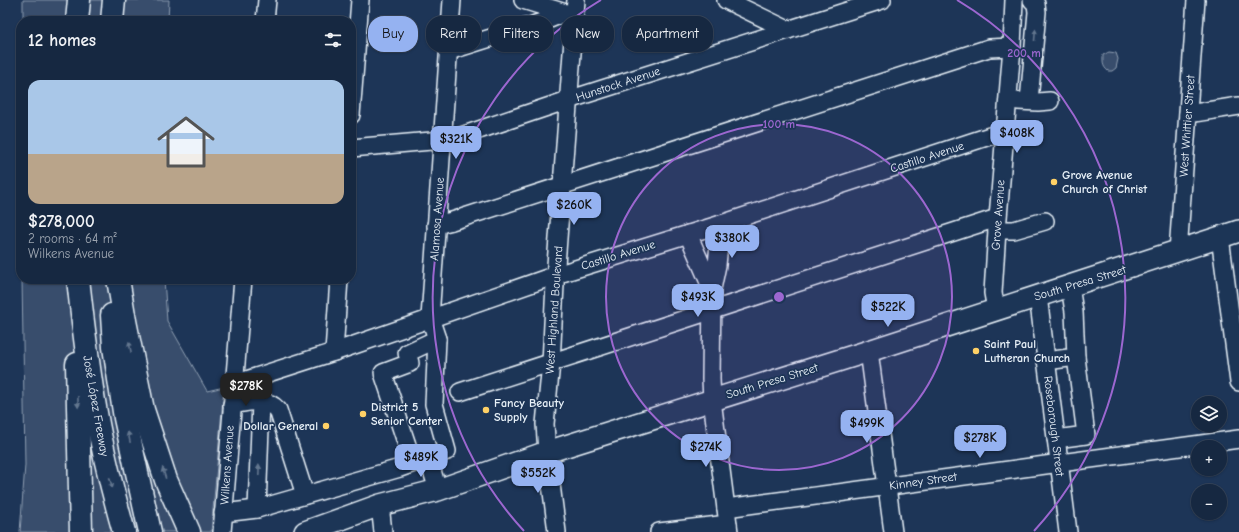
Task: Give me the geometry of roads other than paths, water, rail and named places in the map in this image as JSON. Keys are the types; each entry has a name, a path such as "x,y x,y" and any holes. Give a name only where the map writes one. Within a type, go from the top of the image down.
{"highway":[{"path":"77,16 79,0"},
{"path":"112,16 114,0"},
{"path":"75,284 81,532"},
{"name":"José López Freeway","path":"79,284 83,327 96,412 107,466 123,529"},
{"path":"110,284 114,347 125,418 148,524"},
{"path":"119,284 143,410 166,480 189,532"}],"main road":[{"name":"South Presa Street","path":"305,532 380,505 438,490 547,452 869,351 1178,252 1229,234"}],"street":[{"path":"265,16 267,0"},
{"path":"356,52 360,0"},
{"name":"Alamosa Avenue","path":"451,16 452,0"},
{"path":"523,0 572,10"},
{"path":"726,0 788,30"},
{"name":"Hunstock Avenue","path":"356,148 443,140 458,137 568,100 882,0"},
{"name":"Grove Avenue","path":"996,310 993,293 997,224 1012,47 1014,0"},
{"path":"1029,101 1037,12 1036,4 1032,0"},
{"name":"West Whittier Street","path":"1178,252 1196,0"},
{"path":"481,41 545,21 572,10"},
{"name":"West Highland Boulevard","path":"557,532 545,424 551,363 568,100 572,10"},
{"path":"436,225 452,222 989,48 1012,47"},
{"name":"Alamosa Avenue","path":"430,318 448,52"},
{"path":"1007,100 1050,101"},
{"path":"1188,114 1239,106"},
{"name":"Castillo Avenue","path":"234,384 334,352 556,275 721,224 1005,131"},
{"path":"460,392 712,311 997,224 1014,230 1045,221"},
{"path":"721,224 717,265 712,289 711,379 712,400 728,521"},
{"path":"688,234 712,289"},
{"path":"1229,234 1239,382"},
{"name":"Wilkens Avenue","path":"222,532 243,284"},
{"path":"334,352 339,284"},
{"path":"1056,439 1086,435 1076,357 1074,312 1070,286"},
{"name":"Roseborough Street","path":"1038,296 1068,532"},
{"path":"224,512 257,509 447,451 434,404 437,339 430,318"},
{"path":"437,339 407,353 410,363 383,373 420,460 438,490"},
{"path":"869,351 893,532"},
{"path":"1046,361 1076,357"},
{"path":"232,406 253,401 261,401 273,405 278,410 305,495"},
{"path":"257,509 261,401"},
{"name":"Kinney Street","path":"659,532 728,521 887,486 1239,438"},
{"path":"380,505 383,532"}],"place":[{"name":"Grove Avenue Church of Christ","path":"1054,182"},
{"name":"Saint Paul Lutheran Church","path":"976,351"},
{"name":"Fancy Beauty Supply","path":"486,410"},
{"name":"District 5 Senior Center","path":"363,414"},
{"name":"Dollar General","path":"326,426"}]}
